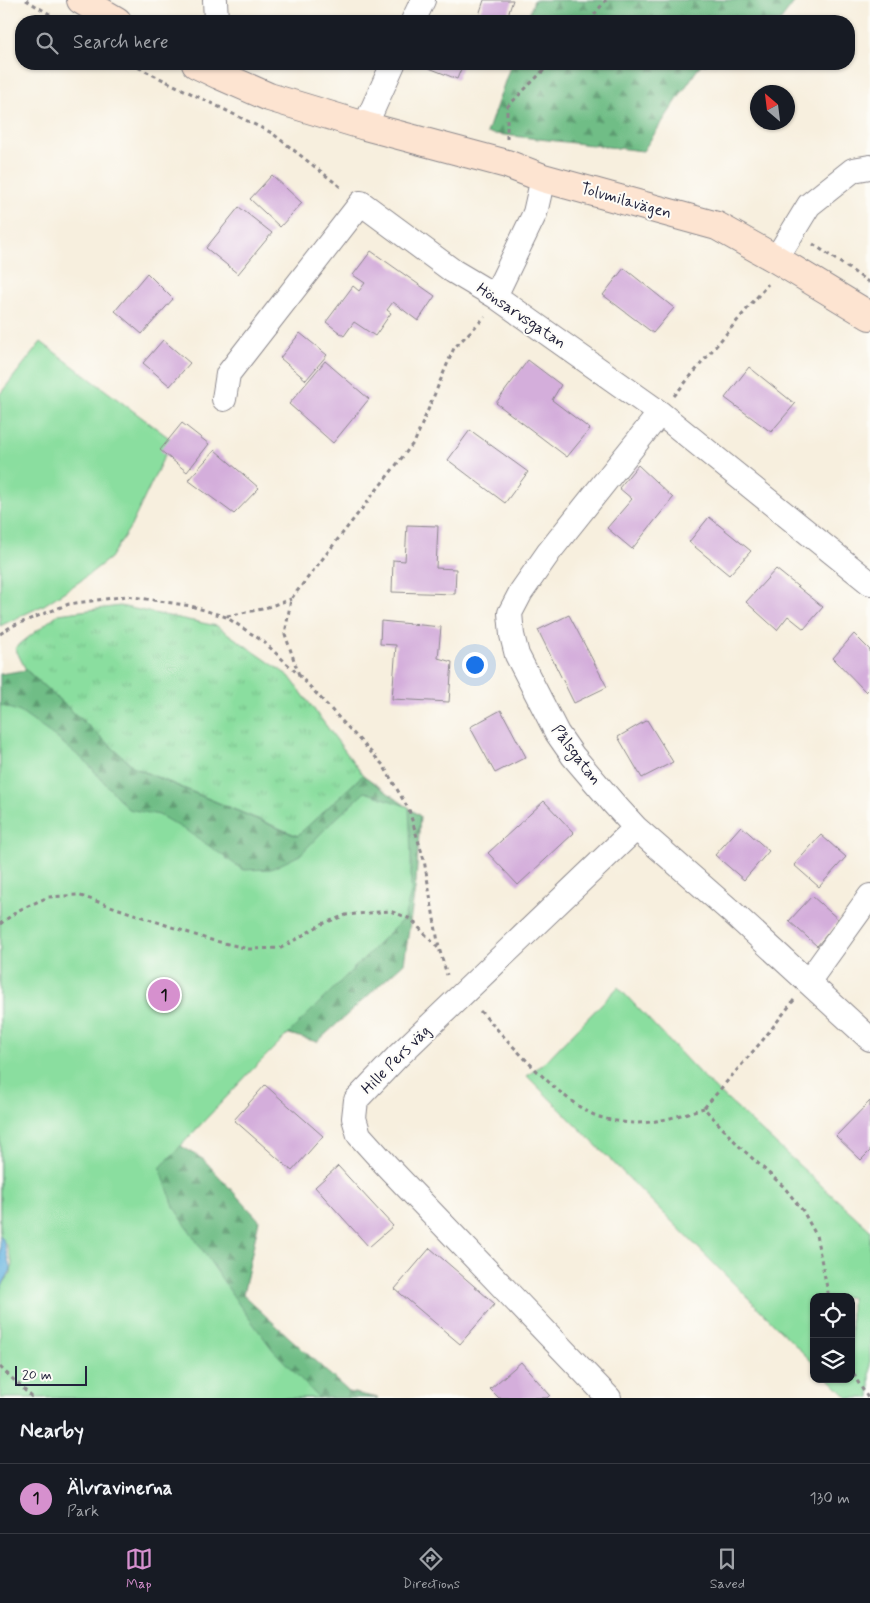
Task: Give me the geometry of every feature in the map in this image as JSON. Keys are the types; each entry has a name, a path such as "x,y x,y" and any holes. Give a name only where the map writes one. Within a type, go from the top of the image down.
{"street":[{"path":"81,0 107,15"},
{"path":"215,0 216,15"},
{"path":"416,15 422,0"},
{"name":"Tolvmilavägen","path":"215,70 269,97 365,126 507,164 543,178 717,226 870,316"},
{"path":"365,126 390,70"},
{"path":"780,262 793,230 808,205 853,170 870,168"},
{"path":"498,299 535,213 543,178"},
{"path":"224,399 228,374 361,203"},
{"name":"Hönsarvsgatan","path":"361,203 453,272 498,299 660,413 870,583"},
{"name":"Pålsgatan","path":"660,413 549,552 521,592 510,613 512,635 517,655 557,733 573,756 636,828 870,1039"},
{"name":"Hille Pers väg","path":"609,1398 359,1135 354,1118 356,1100 398,1056 636,828"},
{"path":"808,982 870,896"}],"path":[{"path":"26,0 51,15"},
{"path":"594,15 606,0"},
{"path":"144,70 272,133 361,203"},
{"path":"507,164 507,107 544,70"},
{"path":"793,230 870,283"},
{"path":"660,413 780,262"},
{"path":"299,675 285,634 291,599 415,441 454,348 498,299"},
{"path":"0,634 12,626 69,604 127,596 191,606 226,617 264,642 299,675 384,765 410,810 424,860 439,948 447,975 463,995 535,1068 573,1103 602,1118 637,1123 671,1118 704,1108 762,1041 808,982"},
{"path":"226,617 262,609 291,599"},
{"path":"0,924 19,910 48,897 78,895 207,939 249,949 281,948 322,924 346,915 390,911 411,919 439,948"},
{"path":"704,1108 740,1147 784,1186 803,1211 816,1235 828,1293"},
{"path":"0,1367 33,1398"},
{"path":"855,1376 868,1398"}],"green space":[{"path":"534,0 796,0 785,15 529,15"},
{"path":"509,70 697,70 643,151 487,133"},
{"path":"41,342 172,440 131,526 110,558 79,582 44,605 0,626 0,394"},
{"path":"120,606 217,626 289,676 363,775 298,836 135,768 26,670 15,648 58,614"},
{"path":"26,670 135,768 297,836 363,775 420,816 416,882 404,963 317,1042 265,1027 165,1136 204,1160 259,1220 243,1295 349,1392 378,1398 57,1398 28,1264 0,1231 0,674"},
{"path":"0,705 20,712 86,762 128,809 159,815 192,834 243,870 271,869 300,855 365,792 409,807 411,892 404,918 250,1072 160,1168 175,1209 240,1306 273,1350 319,1398 0,1398 0,1288 11,1273 12,1262 6,1244 0,1238"},
{"path":"618,987 707,1081 870,1230 870,1398 848,1398 833,1383 855,1383 855,1293 810,1293 810,1360 527,1076 545,1062"}],"water":[{"path":"0,1235 3,1239 11,1270 0,1289"}],"building":[{"path":"484,0 513,0 508,15 479,15"},
{"path":"434,70 461,70 457,79"},
{"path":"272,175 302,203 280,227 250,199"},
{"path":"239,207 272,233 238,274 206,248"},
{"path":"371,251 435,296 418,321 393,302 387,310 391,313 375,336 354,322 344,336 326,322 353,286 359,291 365,283 353,275"},
{"path":"624,268 674,308 653,333 603,295"},
{"path":"147,273 173,299 142,334 115,311"},
{"path":"300,333 327,355 306,380 280,358"},
{"path":"163,340 190,363 170,386 143,363"},
{"path":"528,360 561,385 552,400 590,429 567,457 496,403"},
{"path":"325,361 369,399 333,443 289,404"},
{"path":"749,367 795,404 771,432 725,398"},
{"path":"182,423 209,444 187,472 160,450"},
{"path":"470,430 528,472 505,503 448,460"},
{"path":"215,450 259,488 234,514 188,480"},
{"path":"638,465 673,498 632,549 607,528 632,499 619,488"},
{"path":"709,517 751,551 729,575 689,542"},
{"path":"407,525 438,526 436,568 456,569 455,594 392,592 393,560 405,561"},
{"path":"776,569 823,607 804,629 788,616 777,630 746,602"},
{"path":"569,615 607,687 574,703 538,630"},
{"path":"381,621 441,627 438,658 452,662 449,702 392,699 396,645 380,644"},
{"path":"854,634 870,650 870,688 866,692 833,658"},
{"path":"501,710 526,757 495,773 470,727"},
{"path":"647,720 673,762 642,778 618,737"},
{"path":"544,801 574,833 518,885 488,853"},
{"path":"741,826 769,851 744,880 715,855"},
{"path":"821,835 846,857 819,887 794,865"},
{"path":"812,896 839,920 817,946 789,921"},
{"path":"265,1085 323,1136 292,1171 234,1120"},
{"path":"870,1101 870,1151 861,1160 836,1136"},
{"path":"338,1166 393,1226 369,1247 315,1187"},
{"path":"430,1248 495,1304 460,1344 395,1289"},
{"path":"521,1362 550,1395 547,1398 499,1398 490,1389"}],"place":[{"name":"Älvravinerna","path":"164,995"}]}
